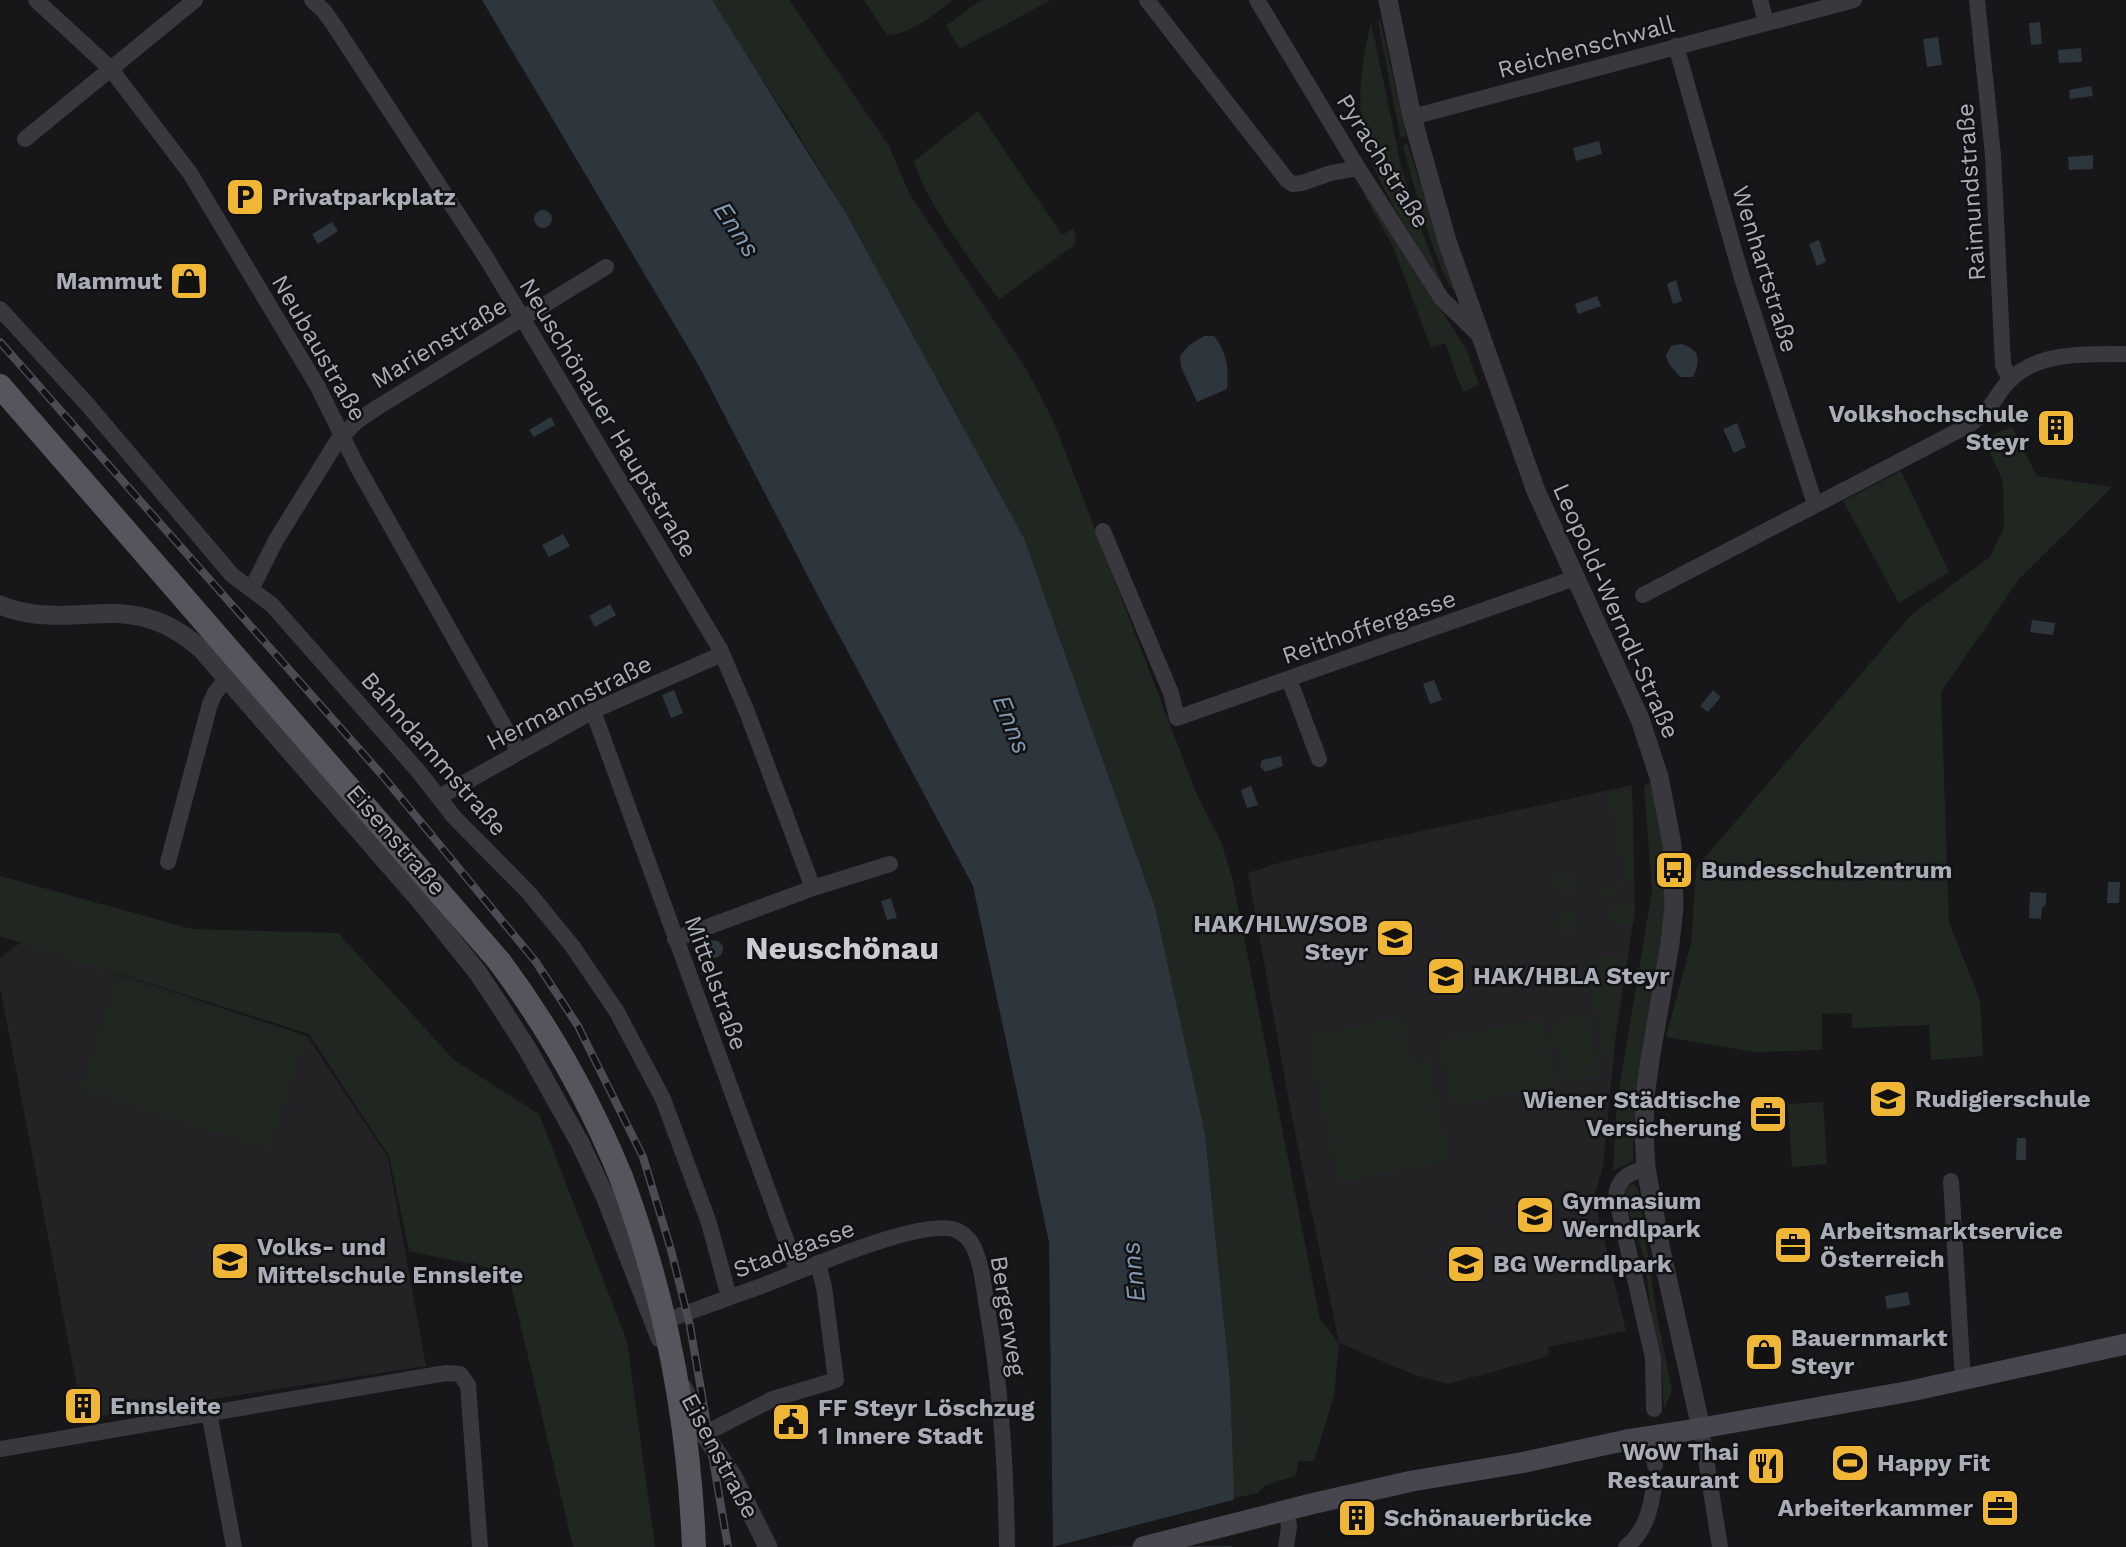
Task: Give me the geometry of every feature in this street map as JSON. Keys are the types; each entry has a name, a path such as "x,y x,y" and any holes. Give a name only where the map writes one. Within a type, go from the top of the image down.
{"main road":[{"name":"Eisenstraße","path":"0,386 499,961 523,993 564,1058 621,1177 648,1257 667,1335 685,1445 694,1547"},
{"path":"1143,1547 1412,1481 1964,1380 2126,1344"}],"street":[{"name":"Neubaustraße","path":"36,0 110,68 190,173 318,387 357,466 519,751"},
{"path":"25,139 195,0"},
{"name":"Neuschönauer Hauptstraße","path":"312,0 334,25 487,259 722,654 747,712 813,888"},
{"path":"1147,0 1287,180 1293,184 1301,183 1358,168"},
{"name":"Pyrachstraße","path":"1257,0 1358,168 1442,299 1481,337"},
{"name":"Leopold-Werndl-Straße","path":"1388,0 1412,117 1447,240 1536,491 1617,665 1642,724 1656,767 1672,844 1674,882 1672,931 1645,1097 1646,1168 1693,1429 1720,1547"},
{"path":"1760,0 1766,22"},
{"name":"Reichenschwall","path":"1412,117 1854,0"},
{"name":"Raimundstraße","path":"1977,0 1993,155 2003,365 2010,380"},
{"name":"Wenhartstraße","path":"1676,46 1742,278 1815,503"},
{"name":"Marienstraße","path":"252,588 276,540 343,434 357,421 606,267"},
{"name":"Bahndammstraße","path":"0,309 88,404 232,575 252,588 281,615 454,817 556,925 596,978 635,1043 663,1099 709,1223 729,1297"},
{"path":"1643,595 1969,425 1985,413 2010,380 2027,369 2049,359 2091,354 2126,354"},
{"name":"Reithoffergasse","path":"1103,531 1171,693 1177,718 1575,578"},
{"name":"Eisenstraße","path":"0,605 31,614 118,612 156,620 175,628 190,639 227,678 423,904 493,995 528,1050 580,1143 605,1196 654,1325 704,1434 732,1475 768,1547"},
{"name":"Hermannstraße","path":"439,797 593,711 722,654"},
{"path":"168,862 211,704 215,693 227,678"},
{"path":"1289,679 1319,759"},
{"name":"Mittelstraße","path":"593,711 797,1270"},
{"path":"675,939 813,888 890,864"},
{"path":"1646,1168 1621,1179 1616,1196 1653,1358 1654,1409"},
{"path":"1951,1181 1964,1380"},
{"name":"Stadlgasse","path":"654,1325 758,1288 797,1270 908,1233 952,1228"},
{"name":"Bergerweg","path":"952,1228 960,1232 974,1247 983,1281 1004,1451 1007,1547"},
{"path":"704,1434 774,1399 836,1380 826,1298 818,1263"},
{"path":"0,1448 446,1373 460,1374 468,1385 480,1547"},
{"path":"209,1412 234,1547"},
{"path":"1626,1547 1641,1532 1647,1519 1655,1467"},
{"path":"1286,1547 1289,1527 1287,1510"}],"shaded area":[{"path":"709,0 789,0 889,146 909,193 1027,370 1053,420 1197,795 1221,842 1232,877 1320,1319 1339,1343 1334,1396 1314,1461 1299,1461 1295,1476 1264,1486 1258,1493 1234,1498 1230,1381 1205,1133 1155,907 1024,538 847,215 790,121"},
{"path":"864,0 953,0 914,27 887,35"},
{"path":"981,0 1051,0 960,49 946,26"},
{"path":"1380,19 1405,130 1406,136 1403,138 1400,135 1378,22"},
{"path":"1371,22 1401,166 1443,286 1384,189 1364,139 1361,88 1364,54"},
{"path":"978,111 1062,235 1074,228 1076,240 1074,245 999,300 939,214 914,161"},
{"path":"1407,143 1456,293 1441,267 1426,224 1403,147"},
{"path":"1360,188 1467,350 1479,385 1463,392 1445,343 1431,348 1392,244"},
{"path":"2012,427 2037,476 2112,487 2019,579 1941,692 1949,922 1980,1000 1983,1056 1931,1060 1929,1025 1852,1028 1852,1013 1822,1014 1822,1050 1755,1052 1666,1037 1691,943 1696,868 1912,614 1990,557 2004,527 2003,481 1984,439"},
{"path":"1901,471 1949,572 1899,603 1843,501"},
{"path":"1652,782 1665,869 1665,921 1636,1100 1633,1161 1613,1171 1617,1102 1652,890 1644,786"},
{"path":"1632,785 1635,909 1616,1034 1603,1166 1594,1197 1626,1331 1548,1347 1549,1356 1448,1384 1415,1375 1339,1343 1292,1118 1248,873 1285,861"},
{"path":"1632,792 1634,877 1625,887 1615,894 1596,895 1590,892 1627,884 1607,794"},
{"path":"1567,873 1579,880 1580,887 1577,890 1562,890 1554,885 1554,878"},
{"path":"0,876 192,929 338,933 454,1060 539,1114 627,1341 655,1547 573,1547 508,1272 409,1251 389,1156 309,1034 0,936"},
{"path":"1624,905 1635,909 1633,924 1618,924 1607,916 1611,908"},
{"path":"1568,909 1577,912 1580,921 1577,930 1568,933 1559,930 1556,921 1559,912"},
{"name":"Volks- und Mittelschule Ennsleite","path":"21,942 307,1036 388,1157 426,1366 91,1418 87,1396 79,1397 0,987 0,958"},
{"path":"1626,955 1610,1059 1604,1061 1586,960"},
{"path":"117,977 306,1037 270,1149 81,1089"},
{"path":"1587,1015 1601,1075 1565,1083 1551,1024"},
{"path":"1403,1016 1413,1063 1429,1060 1450,1159 1338,1183 1307,1037"},
{"path":"1544,1018 1558,1083 1452,1106 1438,1040"},
{"path":"1823,1102 1827,1164 1792,1167 1788,1104"},
{"path":"1633,1184 1638,1189 1657,1316 1672,1390 1664,1410 1661,1361 1652,1324 1645,1260 1626,1203 1625,1192 1628,1186"}],"water":[{"name":"Enns","path":"482,0 712,0 847,215 1024,538 1155,907 1205,1133 1230,1381 1234,1490 1232,1547 1053,1547 1049,1242 973,886 699,366"},
{"path":"2040,22 2042,44 2031,45 2029,23"},
{"path":"1938,37 1942,65 1927,67 1923,39"},
{"path":"2081,48 2082,62 2059,63 2058,50"},
{"path":"2091,86 2093,96 2070,99 2069,90"},
{"path":"1599,141 1602,154 1576,161 1573,148"},
{"path":"2093,155 2093,169 2069,170 2068,157"},
{"path":"539,210 547,210 552,219 550,226 539,228 534,223 534,215"},
{"path":"332,222 338,231 318,244 312,234"},
{"path":"1819,240 1826,262 1817,266 1809,244"},
{"path":"1676,280 1682,301 1673,304 1667,284"},
{"path":"1597,296 1601,306 1578,314 1575,304"},
{"path":"1204,336 1214,336 1222,348 1227,368 1227,389 1197,402 1181,367 1180,356 1189,345"},
{"path":"1681,344 1692,349 1697,356 1693,377 1680,377 1666,356 1671,346"},
{"path":"551,417 555,425 534,437 529,430"},
{"path":"1737,423 1746,447 1734,453 1723,429"},
{"path":"563,534 570,546 549,557 542,545"},
{"path":"610,604 616,615 595,627 589,616"},
{"path":"2032,620 2055,623 2053,635 2030,632"},
{"path":"1434,680 1442,700 1430,704 1423,684"},
{"path":"674,690 683,713 671,718 662,695"},
{"path":"1713,690 1721,697 1708,712 1700,706"},
{"path":"1281,756 1283,766 1265,772 1260,766 1262,760"},
{"path":"1251,786 1258,805 1247,808 1241,790"},
{"path":"2108,882 2120,882 2119,903 2107,903"},
{"path":"2030,892 2046,893 2041,919 2029,918"},
{"path":"891,898 897,918 887,920 881,901"},
{"path":"710,940 718,940 723,949 721,956 710,958 705,953 705,945"},
{"path":"2017,1138 2026,1138 2026,1160 2016,1160"},
{"path":"1908,1292 1910,1305 1887,1309 1885,1296"}],"pier":[{"path":"1237,1499 1235,1546 1052,1547"}],"railway":[{"path":"0,342 382,775 536,962 578,1026 643,1157 671,1250 690,1326 728,1547"}],"place":[{"name":"Privatparkplatz","path":"245,197"},
{"name":"Mammut","path":"189,281"},
{"name":"Volkshochschule Steyr","path":"2056,428"},
{"name":"Bundesschulzentrum","path":"1674,870"},
{"name":"HAK/HLW/SOB Steyr","path":"1395,938"},
{"name":"HAK/HBLA Steyr","path":"1446,976"},
{"name":"Rudigierschule","path":"1888,1099"},
{"name":"Wiener Städtische Versicherung","path":"1768,1114"},
{"name":"Gymnasium Werndlpark","path":"1535,1215"},
{"name":"Arbeitsmarktservice Österreich","path":"1793,1245"},
{"name":"Volks- und Mittelschule Ennsleite","path":"230,1261"},
{"name":"BG Werndlpark","path":"1466,1264"},
{"name":"Bauernmarkt Steyr","path":"1764,1352"},
{"name":"Ennsleite","path":"83,1406"},
{"name":"FF Steyr Löschzug 1 Innere Stadt","path":"791,1422"},
{"name":"Happy Fit","path":"1850,1463"},
{"name":"WoW Thai Restaurant","path":"1766,1466"},
{"name":"Arbeiterkammer","path":"2000,1508"},
{"name":"Schönauerbrücke","path":"1357,1518"}],"district":[{"name":"Neuschönau","path":"842,948"}]}
